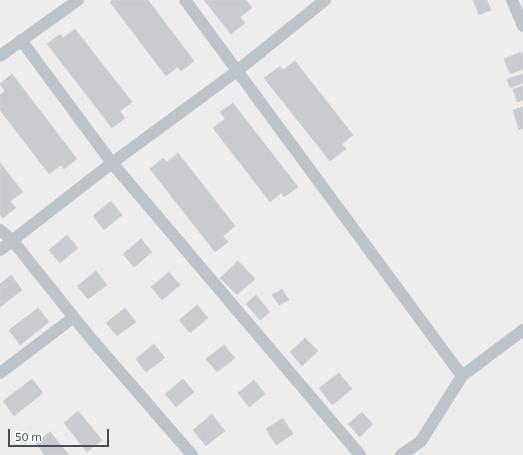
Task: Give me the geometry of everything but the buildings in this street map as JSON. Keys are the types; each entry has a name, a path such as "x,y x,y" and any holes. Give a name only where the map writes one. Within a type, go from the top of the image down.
{"street":[{"path":"0,56 78,0"},
{"path":"185,0 462,376"},
{"path":"0,250 112,163 237,71 325,0"},
{"path":"512,0 523,26"},
{"path":"22,40 112,163 360,455"},
{"path":"0,230 12,240 74,317 192,455"},
{"path":"0,373 74,317"},
{"path":"401,455 421,441 462,376 523,330"}]}
